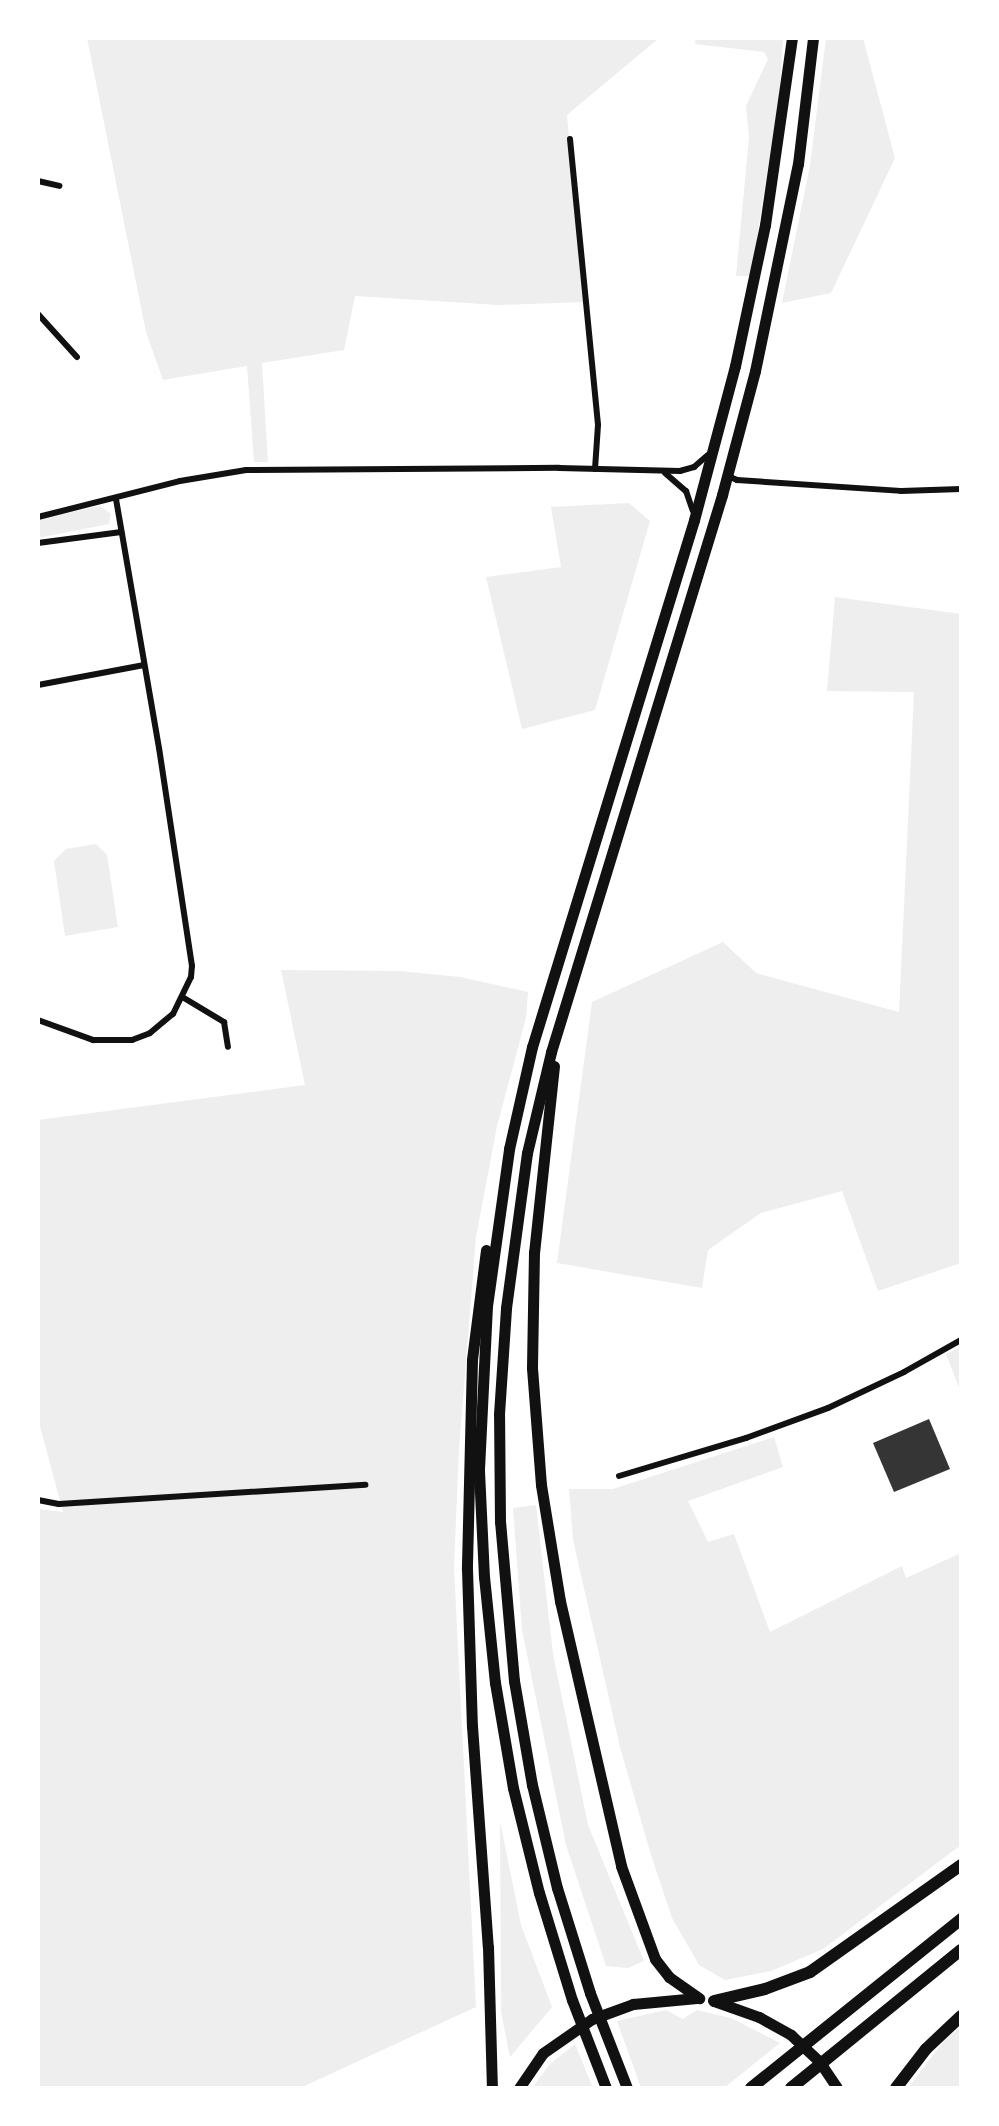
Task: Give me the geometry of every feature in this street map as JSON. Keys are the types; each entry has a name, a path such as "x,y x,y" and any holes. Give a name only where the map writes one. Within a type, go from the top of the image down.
{"highway":[{"path":"492,2088 488,1947 472,1726 467,1569 472,1360 486,1252 548,989 718,434 765,225 792,38"},
{"path":"627,2088 573,1939 535,1797 514,1681 500,1522 501,1375 511,1255 538,1103 567,995 728,476 755,371 798,164 813,38"},
{"path":"567,995 544,1138 534,1252 532,1368 541,1485 578,1687 621,1866 655,1959 669,1977 699,1998"},
{"path":"509,1149 487,1306 480,1414 481,1522 489,1632 503,1735 528,1853 572,2000 606,2088"},
{"path":"714,2001 765,1989 810,1972 961,1865"},
{"path":"751,2088 961,1919"},
{"path":"791,2088 961,1950"},
{"path":"519,2088 543,2053 571,2031 612,2010 655,1999 699,1998 759,2017 791,2035 819,2061 837,2088"},
{"path":"896,2088 926,2049 961,2016"}],"street":[{"path":"570,139 598,425 595,469"},
{"path":"38,181 59,186"},
{"path":"38,314 77,357"},
{"path":"38,517 246,470 687,470 700,463 718,434"},
{"path":"662,471 686,491 694,520"},
{"path":"728,476 737,480 901,491 961,489"},
{"path":"38,1020 93,1040 122,1042 158,1028 184,998 192,966 116,498"},
{"path":"38,543 121,532"},
{"path":"38,685 144,665"},
{"path":"184,998 224,1022 228,1047"},
{"path":"619,1476 746,1438 828,1408 904,1372 961,1340"},
{"path":"38,1500 59,1504 365,1485"}],"shaded area":[{"path":"87,38 659,38 567,115 584,302 498,305 355,296 344,350 262,363 268,462 254,462 247,366 163,380 146,332"},
{"path":"696,38 783,38 779,96 751,276 736,276 749,137 746,106 768,59 764,52 695,44"},
{"path":"826,38 863,38 895,158 831,293 782,303 810,165"},
{"path":"629,503 650,521 595,710 522,729 486,577 561,567 551,507"},
{"path":"100,506 111,514 109,524 38,538 38,519"},
{"path":"835,597 961,614 961,1263 878,1291 842,1191 761,1213 708,1250 702,1288 557,1263 592,1002 723,942 756,973 899,1012 914,692 827,691"},
{"path":"96,844 107,855 118,927 65,936 54,861 66,849"},
{"path":"281,970 399,971 460,977 528,992 526,1018 497,1126 476,1237 459,1449 454,1567 476,2007 300,2088 38,2088 38,1509 63,1512 38,1419 38,1120 305,1085"},
{"path":"961,1347 961,1393 946,1354"},
{"path":"774,1437 783,1467 688,1501 708,1542 734,1534 770,1632 902,1566 906,1578 961,1553 961,1845 823,1949 771,1971 725,1980 699,1965 672,1918 651,1855 620,1747 573,1540 569,1489 613,1489"},
{"path":"536,1505 553,1654 588,1825 644,1961 628,1968 606,1966 566,1845 522,1630 513,1508"},
{"path":"500,1821 521,1925 552,2007 510,2057 501,2012"},
{"path":"666,2010 683,2019 697,2010 731,2018 780,2043 724,2088 641,2088 617,2021"},
{"path":"961,2026 961,2088 908,2088 943,2042"},
{"path":"575,2044 593,2088 532,2088 550,2064"}],"building":[{"path":"929,1419 950,1469 894,1492 873,1443"}]}
